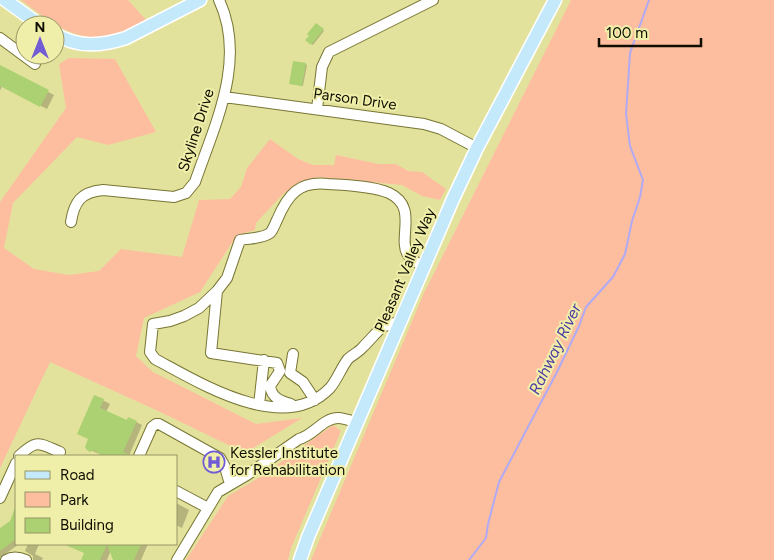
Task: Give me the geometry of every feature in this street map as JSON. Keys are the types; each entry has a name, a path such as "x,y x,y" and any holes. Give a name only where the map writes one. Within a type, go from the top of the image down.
{"main road":[{"path":"5,0 26,15"},
{"path":"65,40 80,44 101,45 113,42 126,38 200,0"},
{"name":"Pleasant Valley Way","path":"300,560 399,322 477,148 555,0"}],"street":[{"name":"Skyline Drive","path":"71,222 74,207 85,195 92,191 102,190 174,197 186,193 195,182 224,97 229,69 230,47 226,21 219,0"},
{"path":"317,109 322,67 329,52 433,0"},
{"path":"0,38 15,49"},
{"name":"Parson Drive","path":"224,97 424,124 441,129 477,148"},
{"path":"399,322 382,327 361,350 348,359 330,388 315,400 304,405 275,407 243,402 225,396 154,359 150,352 152,324 170,321 199,308 217,291 227,278 240,240 263,236 271,232 283,205 294,192 304,186 314,183 326,183 379,190 391,194 398,200 405,214 405,246 408,256 424,267"},
{"path":"217,291 211,353 273,362 280,366 280,371 270,386 271,394 278,400 289,404 304,405"},
{"path":"293,354 290,373 303,382 315,400"},
{"path":"259,405 264,360"},
{"path":"176,560 218,492 332,419 343,418 358,423"},
{"path":"138,455 152,427 159,424 220,458 230,484"},
{"path":"21,455 32,445 38,443 60,452"},
{"path":"0,498 15,465"},
{"path":"178,492 208,508"},
{"path":"6,560 11,557 20,557 26,560"}],"green space":[{"path":"21,0 128,0 147,21 120,35 101,38 88,37 65,29 65,15 42,15"},
{"path":"571,0 774,0 774,560 311,560 424,293"},
{"path":"69,58 115,59 156,132 108,145 77,137 13,203 4,248 34,269 69,275 99,271 121,249 182,257 199,200 230,199 241,187 247,168 270,139 298,159 313,165 334,165 336,155 379,164 396,164 408,171 422,172 446,189 440,200 422,196 402,185 318,177 299,183 283,194 256,223 255,230 237,235 200,292 144,318 136,356 153,372 256,424 302,418 245,453 50,362 0,468 0,202 66,108 59,65 65,65 65,60"},
{"path":"333,425 341,431 291,548 288,560 186,560 228,496 260,477"}],"building":[{"path":"316,23 324,29 311,45 305,40 309,36 307,34"},
{"path":"293,61 306,63 302,86 289,84"},
{"path":"0,65 49,90 40,107 0,86"},
{"path":"94,395 104,399 100,408 127,420 128,417 137,421 123,452 130,455 101,455 94,450 90,452 85,447 88,439 77,434"},
{"path":"15,508 15,540 0,551 0,528 10,521"},
{"path":"65,545 107,545 100,560 81,560 84,553"},
{"path":"107,545 141,545 134,560 113,560"}],"waterway":[{"name":"Rahway River","path":"469,560 486,538 499,482 557,372 586,307 613,277 625,254 643,180 630,146 626,114 630,53 649,0"}],"place":[{"name":"Kessler Institute for Rehabilitation","path":"214,462"}]}
